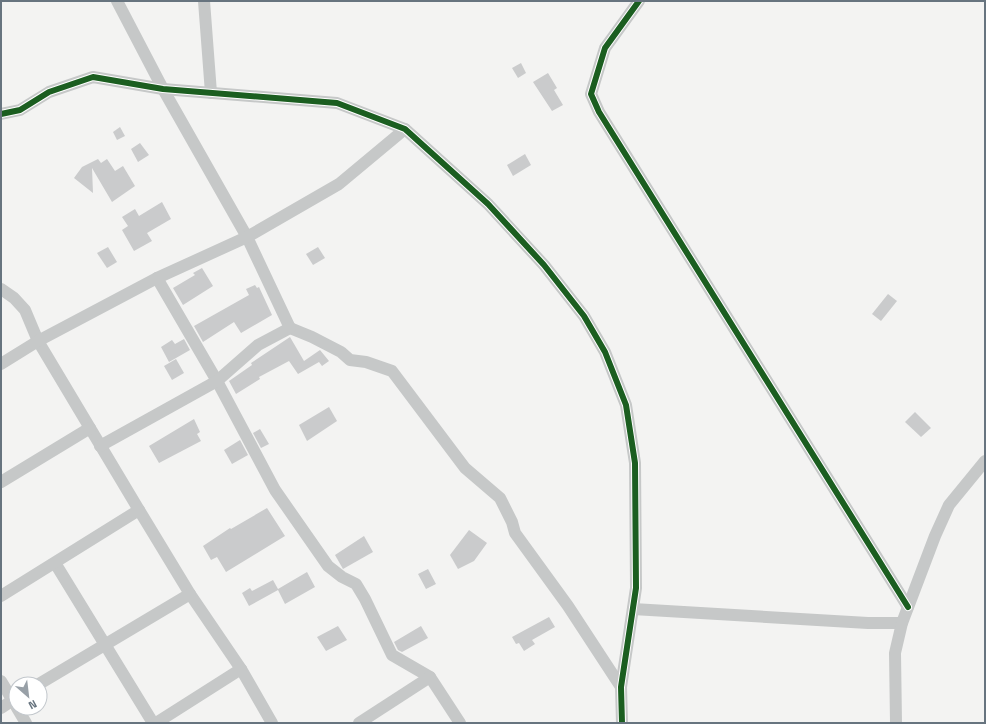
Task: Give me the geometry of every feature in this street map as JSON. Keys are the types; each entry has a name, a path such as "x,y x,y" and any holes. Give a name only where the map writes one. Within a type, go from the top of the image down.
{"street":[{"path":"118,1 163,89 247,237 290,328 312,336 341,352 350,360 366,362 392,371 465,468 500,498 512,522 515,533 568,606 621,687"},
{"path":"204,1 211,93"},
{"path":"639,1 605,48 591,94 599,112 908,607"},
{"path":"1,114 20,110 49,92 93,77 163,89 337,103 405,129 488,204 544,265 584,316 605,352 626,405 636,464 636,588 621,687 622,723"},
{"path":"1,364 38,342 157,278 247,237 339,184 405,129"},
{"path":"157,278 217,380 275,490 317,552 328,566 342,577 356,584 365,599 392,655 430,677 460,723"},
{"path":"1,289 14,298 25,310 38,342 100,446 190,594 241,669 272,723"},
{"path":"100,446 217,380 245,354 258,345 290,328"},
{"path":"1,482 90,428"},
{"path":"896,723 895,653 902,623 935,536 949,505 985,461"},
{"path":"1,596 139,510"},
{"path":"55,563 154,723 241,669"},
{"path":"48,679 190,594"},
{"path":"632,609 868,623 902,623"},
{"path":"359,723 430,677"},
{"path":"1,681 8,692"}],"building":[{"path":"521,63 526,73 518,78 512,68"},
{"path":"548,73 557,88 554,90 563,105 552,111 533,82"},
{"path":"120,127 125,136 117,140 113,132"},
{"path":"140,143 149,155 138,162 131,149"},
{"path":"525,154 531,165 513,176 507,165"},
{"path":"98,159 101,163 107,159 115,171 123,166 135,186 112,202 92,168 93,193 74,178 82,167"},
{"path":"162,202 171,219 147,233 152,241 134,251 122,230 128,226 122,217 135,209 139,216"},
{"path":"108,247 117,262 107,268 97,253"},
{"path":"318,247 325,258 313,265 306,254"},
{"path":"202,268 213,286 183,305 173,288 195,275 193,273"},
{"path":"255,285 257,288 259,287 272,315 241,333 234,322 203,342 194,326 249,295 246,289"},
{"path":"888,294 897,301 881,321 872,314"},
{"path":"290,337 304,361 320,350 329,361 322,366 319,362 298,374 289,361 259,377 260,379 236,394 229,381 252,365 251,363"},
{"path":"184,339 190,350 169,362 161,347 172,340 175,344"},
{"path":"176,359 184,373 172,380 164,366"},
{"path":"329,407 337,421 307,441 299,425"},
{"path":"915,412 931,428 921,437 905,422"},
{"path":"194,419 200,432 197,434 201,441 159,463 149,446"},
{"path":"260,429 269,444 261,448 253,433"},
{"path":"240,440 248,455 232,464 224,450"},
{"path":"267,508 285,536 226,572 217,557 211,560 203,546 230,528 231,529"},
{"path":"469,530 487,543 474,561 458,569 450,555"},
{"path":"364,536 373,552 343,569 335,555"},
{"path":"428,569 436,584 426,589 418,574"},
{"path":"307,572 315,587 285,604 278,590 249,606 242,593 250,588 252,591 273,580 278,589"},
{"path":"549,617 555,627 532,640 535,644 524,651 519,643 516,644 512,637"},
{"path":"338,626 347,640 326,651 317,637"},
{"path":"421,626 428,638 402,652 398,650 394,642"}],"cycle path":[{"path":"639,1 605,48 591,94 599,112 908,607"},
{"path":"1,114 20,110 49,92 93,77 163,89 337,103 405,129 488,204 544,265 584,316 605,352 626,405 635,463 636,588 621,687 622,723"}]}
